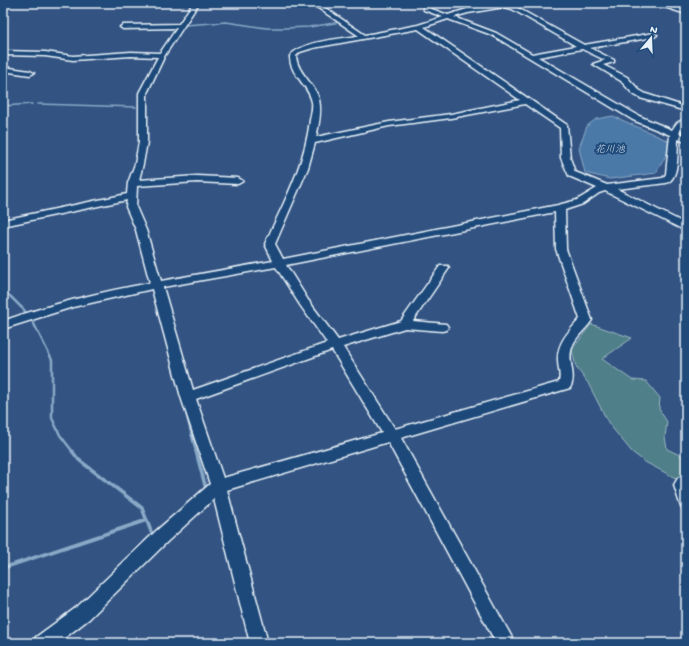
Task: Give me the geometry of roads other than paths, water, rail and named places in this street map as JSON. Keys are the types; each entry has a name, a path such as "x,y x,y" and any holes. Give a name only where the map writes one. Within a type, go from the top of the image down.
{"street":[{"path":"196,3 162,54 142,93 143,142 139,164 133,183 130,207 141,230 188,397 218,486 259,643"},
{"path":"314,3 363,36"},
{"path":"425,3 426,9 447,18 494,34 636,118 686,140"},
{"path":"497,3 509,4 582,48 612,61 596,64 624,79 636,92 686,109"},
{"path":"655,3 686,12"},
{"path":"506,643 392,436 335,345 313,316 280,264 270,244 304,168 311,141 316,103 313,94 293,64 293,56 298,51 312,46 419,27 467,12 509,4"},
{"path":"123,27 181,26"},
{"path":"419,27 564,127 566,156 569,171 572,174 605,188 686,228"},
{"path":"532,56 654,35"},
{"path":"3,54 45,54 73,58 162,54"},
{"path":"3,69 30,73"},
{"path":"311,141 389,124 451,116 528,101"},
{"path":"3,324 36,313 157,284 280,264 560,208 580,202 596,191 605,188 666,180 671,175 674,134 680,125 686,120"},
{"path":"133,183 197,179 238,181"},
{"path":"3,223 132,196"},
{"path":"42,643 83,612 162,536 218,486 565,385 567,376 564,357 565,346 586,320 561,249 560,208"},
{"path":"405,324 444,268"},
{"path":"188,397 335,345 405,324 442,327"},
{"path":"683,482 682,485 686,502"}],"water":[{"name":"花川池","path":"613,116 673,143 656,173 610,179 585,173 579,148 587,126 596,119"}],"waterway":[{"path":"185,25 226,22 266,28 285,28 309,27 341,22"},
{"path":"3,106 32,104"},
{"path":"38,104 136,107"},
{"path":"3,290 11,297"},
{"path":"11,297 24,310 34,324 52,360 52,418 60,435 73,452"},
{"path":"184,405 196,452"},
{"path":"72,451 79,460 142,508 147,520"},
{"path":"196,451 206,489"},
{"path":"3,568 147,520"},
{"path":"147,520 152,534"},
{"path":"145,542 156,532"}]}
